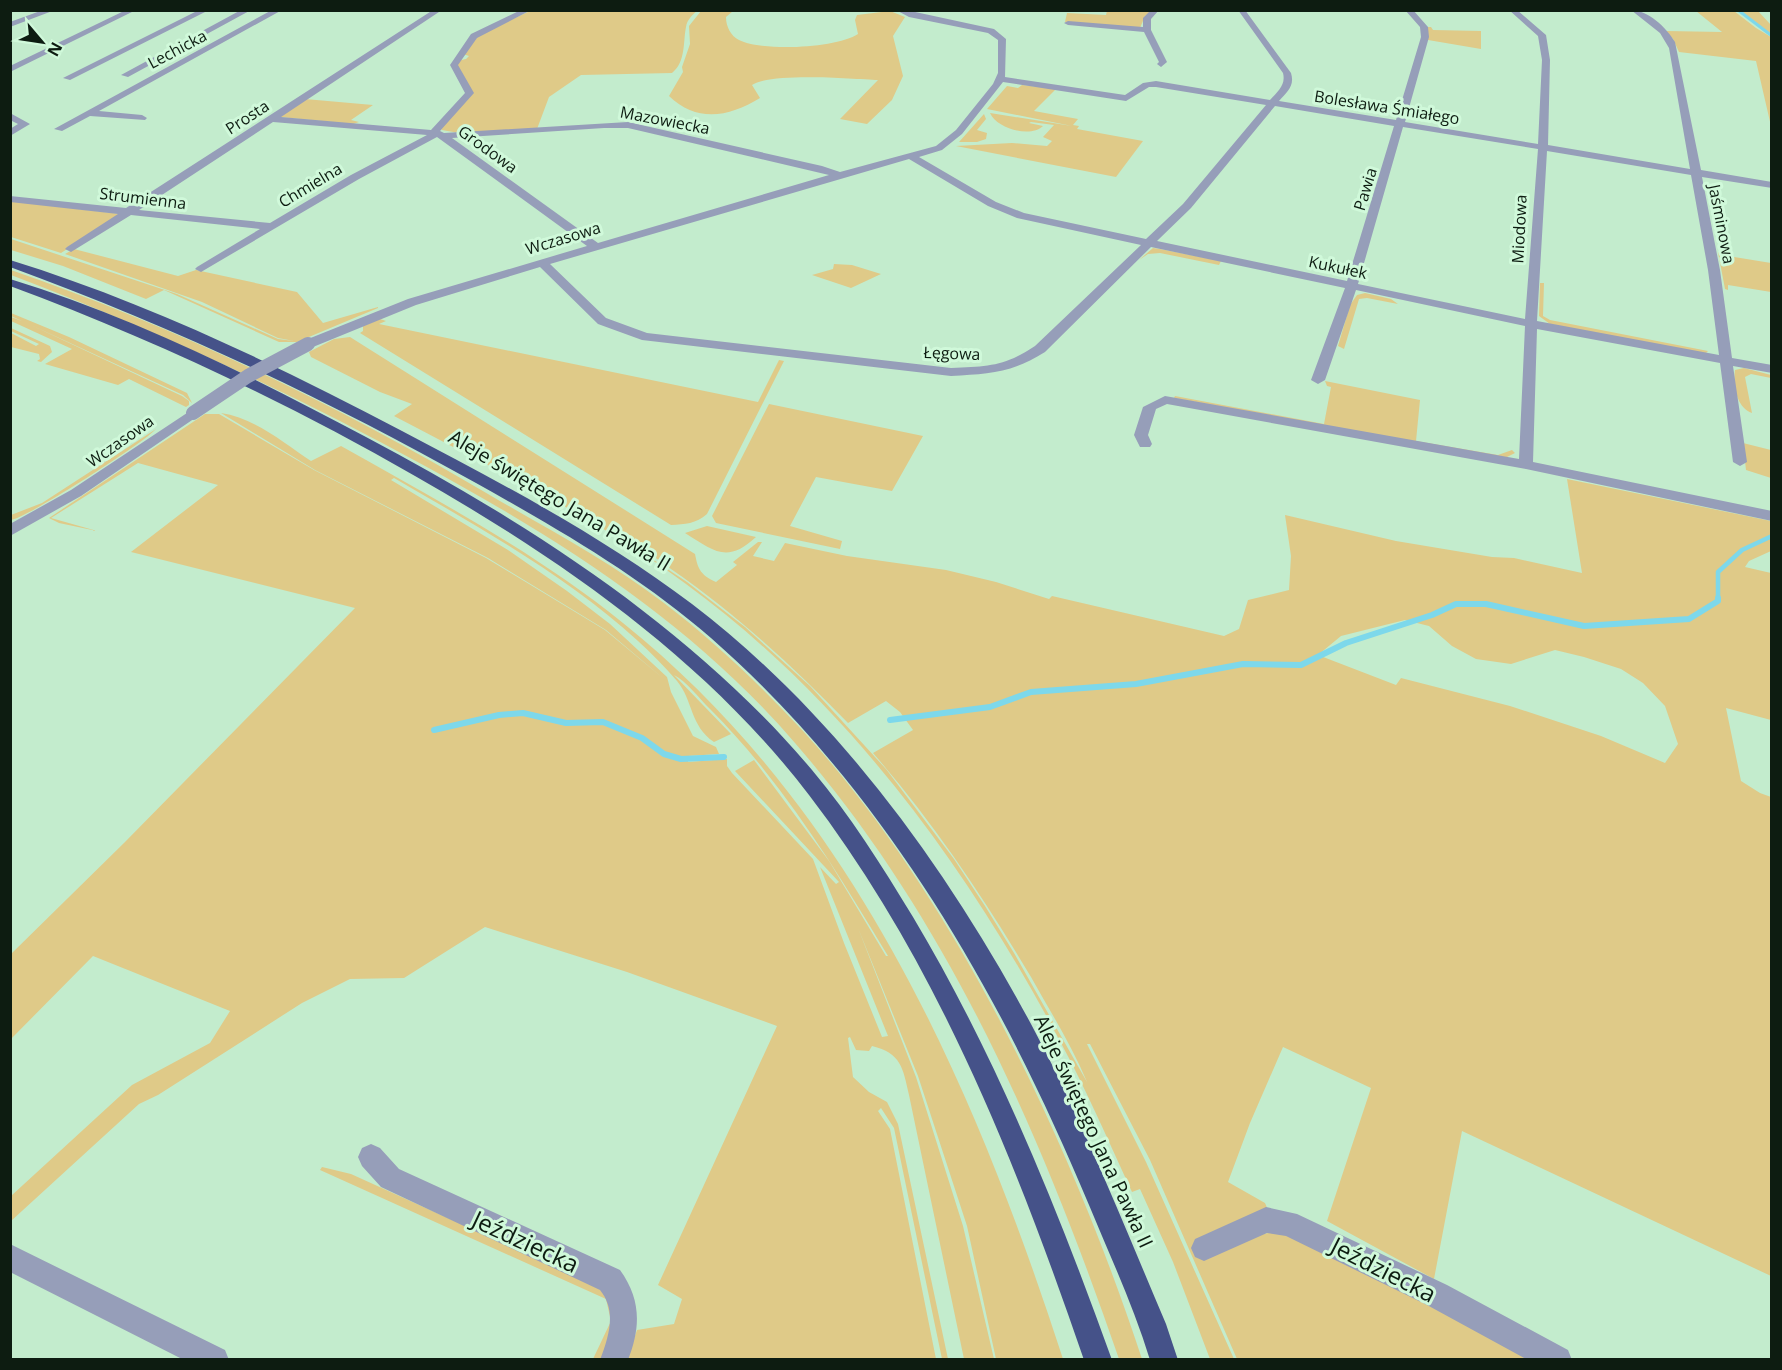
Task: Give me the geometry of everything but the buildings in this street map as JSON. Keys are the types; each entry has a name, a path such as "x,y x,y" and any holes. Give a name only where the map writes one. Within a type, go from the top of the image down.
{"highway":[{"name":"Aleje świętego Jana Pawła II","path":"10,263 182,329 285,376 430,450 632,570 714,631 773,687 835,754 879,808 919,861 971,943 1022,1032 1075,1142 1156,1334 1164,1359"},
{"path":"10,282 140,333 261,387 368,443 496,516 629,607 684,651 742,705 804,774 844,827 931,965 975,1050 1023,1158 1059,1246 1098,1359"}],"street":[{"path":"10,25 52,10"},
{"path":"10,70 133,10"},
{"path":"67,78 206,10"},
{"path":"125,75 248,10"},
{"name":"Lechicka","path":"59,129 279,10"},
{"name":"Prosta","path":"71,249 439,10"},
{"name":"Chmielna","path":"201,269 355,177 439,134 470,93 454,65 474,36 528,10"},
{"name":"Wczasowa","path":"13,528 76,493 248,376 308,344 366,319 542,263 939,148 952,139 989,98 1000,79 1002,39 985,30 909,15 899,10"},
{"path":"1156,10 1147,18 1147,30 1163,62 1161,64"},
{"name":"Łęgowa","path":"542,263 602,321 632,334 679,342 932,371 967,373 1010,366 1040,349 1187,206 1287,86 1289,77 1241,10"},
{"name":"Pawia","path":"1318,380 1351,287 1426,33 1421,23 1408,10"},
{"name":"Miodowa","path":"1512,10 1544,39 1546,96 1531,324 1526,465"},
{"name":"Jaśminowa","path":"1634,10 1671,40 1728,361 1740,462"},
{"path":"1068,23 1147,30"},
{"name":"Bolesława Śmiałego","path":"1000,79 1126,98 1143,86 1156,84 1772,185"},
{"path":"89,113 142,118"},
{"path":"10,116 25,124 10,133"},
{"name":"Grodowa","path":"272,119 439,134 596,247"},
{"name":"Mazowiecka","path":"439,134 628,125 822,169 840,176"},
{"name":"Kukułek","path":"912,157 1011,213 1531,324 1772,369"},
{"name":"Strumienna","path":"10,200 272,227"},
{"path":"1145,444 1141,435 1150,407 1165,400 1407,446 1526,465 1772,516"},
{"name":"Jeździecka","path":"371,1157 390,1178 610,1280 623,1299 625,1310 622,1336 614,1359"},
{"name":"Jeździecka","path":"1204,1248 1266,1220 1288,1223 1427,1290 1558,1359"},
{"path":"10,1257 215,1359"}],"shaded area":[{"path":"530,11 697,11 687,22 682,58 672,73 581,75 549,97 537,129 459,133 442,130 440,128 470,95 456,68 457,61 469,56 463,54 476,36"},
{"path":"701,11 733,11 726,17 730,31 739,40 750,44 800,47 848,39 858,34 855,20 857,15 890,11 905,17 893,36 903,76 892,100 867,124 840,119 878,80 794,77 762,81 752,85 760,98 737,110 713,114 702,114 691,110 669,96 683,72 682,67 690,44 689,26"},
{"path":"1107,11 1152,11 1145,16 1140,28 1065,22 1067,13 1106,15"},
{"path":"1696,11 1734,11 1771,37 1771,126 1756,61 1679,52 1666,31 1722,32"},
{"path":"1741,11 1758,11 1771,25 1771,34"},
{"path":"1427,27 1433,30 1481,31 1481,49 1428,40"},
{"path":"1022,85 1056,89 1034,111 1078,119 1073,125 1079,126 1077,129 1143,141 1116,177 956,146 1012,143 1047,146 1052,141 1043,137 1054,125 1031,122 1029,123 1043,126 1031,131 1015,130 994,119 990,113 1072,126 987,109 1007,86 1018,88"},
{"path":"305,99 373,105 351,120 359,122 353,124 280,117"},
{"path":"984,114 986,119 977,130 987,133 986,139 977,142 959,142"},
{"path":"10,201 121,214 61,253 11,237"},
{"path":"11,239 177,294 278,339 294,341 278,338 202,302 65,254 74,249 178,276 196,270 297,292 323,323 378,308 297,342 279,342 164,290 146,299 63,266 11,250"},
{"path":"1153,248 1221,261 1219,265 1160,253 1148,254 1139,260"},
{"path":"1718,252 1722,255 1771,263 1771,292 1728,285 1728,290 1725,289"},
{"path":"834,264 852,265 881,274 851,288 812,275 833,269"},
{"path":"11,270 73,292 195,342 315,399 431,461 622,573 701,633 753,680 803,731 859,798 911,870 959,947 1004,1028 1044,1110 1081,1194 1142,1359 1119,1359 1090,1277 1024,1114 987,1035 946,958 900,883 850,812 795,743 755,700 713,660 623,588 575,555 476,494 375,439 273,388 117,317 11,275"},
{"path":"1540,283 1544,283 1543,316 1550,320 1708,351 1705,354 1550,324 1539,316"},
{"path":"1365,293 1391,299 1398,304 1367,298 1359,299 1344,349 1338,346 1350,305 1357,295"},
{"path":"11,313 69,337 187,393 192,403 183,395 31,325 182,396 189,401 189,405 186,407 129,379 118,385 45,364 72,349 11,321 11,317 22,321 11,316"},
{"path":"380,319 386,321 379,324 758,402 779,360 784,361 707,514 694,522 671,525 360,333 363,331 363,326"},
{"path":"11,328 50,346 52,352 41,362 37,361 40,359 39,354 11,347 11,333 36,346 39,344 11,331"},
{"path":"350,337 695,554 701,571 716,582 737,565 733,562 758,542 762,542 753,556 774,561 785,543 847,556 946,570 996,582 1049,599 1052,596 1224,636 1239,629 1248,600 1289,590 1291,556 1285,515 1396,541 1492,557 1514,558 1582,573 1567,479 1771,521 1771,551 1749,561 1745,567 1771,573 1771,720 1726,708 1741,781 1771,797 1771,1276 1462,1131 1434,1279 1327,1221 1371,1088 1283,1047 1250,1123 1228,1182 1265,1203 1268,1210 1248,1237 1279,1231 1536,1359 1237,1359 1150,1160 1090,1044 1087,1044 1146,1162 1234,1359 1210,1359 1173,1262 1140,1189 1132,1192 1079,1078 1034,994 952,863 906,800 857,741 804,685 747,632 652,560 543,494 394,416 412,404 380,392 311,357 309,352 334,339","holes":["616,535 644,550 741,622 785,661 848,723 886,701 900,712 913,730 873,753 895,779 937,833 995,918 1061,1029 1087,1082 985,906 954,859 886,769 810,686 745,627 687,582","1405,620 1429,626 1452,646 1476,659 1511,664 1555,650 1621,669 1643,683 1665,706 1678,744 1665,763 1601,736 1510,706 1401,678 1396,685 1318,655 1341,636"]},
{"path":"1744,368 1771,375 1771,378 1751,374 1745,377 1752,413 1742,406 1735,389 1735,370"},
{"path":"1325,381 1420,400 1416,441 1498,455 1512,450 1515,453 1505,458 1174,398 1175,396 1324,424 1331,387 1327,386"},
{"path":"769,404 923,436 892,491 816,477 790,526 842,541 840,549 716,523 712,516"},
{"path":"221,413 246,420 280,439 311,461 341,446 449,507 521,550 590,598 623,623 705,697 777,778 840,865 896,958 946,1054 989,1154 1028,1256 1063,1359 996,1359 967,1226 918,1076 858,928 916,1077 963,1226 994,1359 964,1359 902,1069 895,1057 882,1049 872,1046 869,1051 856,1050 850,1037 848,1038 853,1077 869,1092 887,1102 898,1124 948,1359 942,1359 894,1128 881,1108 878,1111 890,1129 936,1359 627,1359 637,1330 674,1324 682,1299 658,1285 777,1026 627,972 485,927 404,978 350,979 302,1003 158,1095 139,1104 11,1221 11,1196 132,1085 210,1043 230,1011 93,956 11,1039 11,954 125,842 355,608 131,552 218,485 138,463 51,518 97,531 59,523 49,518 205,414 219,414 314,470 486,558 605,630 664,679 606,630 488,558 315,470","holes":["394,478 521,553 611,617 648,650 677,681 696,721 706,736 714,742 731,734 674,675 688,685 761,766 829,861 754,760 735,771 839,882 836,884 820,867 888,1036 882,1037 813,859 732,773 727,766 727,759 688,762 688,756 719,754 716,747 693,736 671,692 667,677 610,624 567,591 508,550 391,480","829,862 848,890 888,956"]},
{"path":"156,429 86,478 40,506 11,520 11,515 42,503"},
{"path":"1743,443 1771,450 1771,478 1746,470"},
{"path":"707,526 756,537 737,550 720,552 685,533"},
{"path":"322,1167 351,1174 606,1290 614,1304 605,1359 593,1359 611,1321 606,1299 320,1170"}],"waterway":[{"path":"1738,10 1772,36"},
{"path":"890,720 990,707 1031,692 1136,684 1243,664 1301,665 1346,643 1432,615 1456,604 1486,604 1584,626 1689,619 1718,601 1718,572 1742,550 1772,536"},
{"path":"434,730 499,715 523,713 566,723 603,722 642,738 664,754 681,759 724,757"}]}
